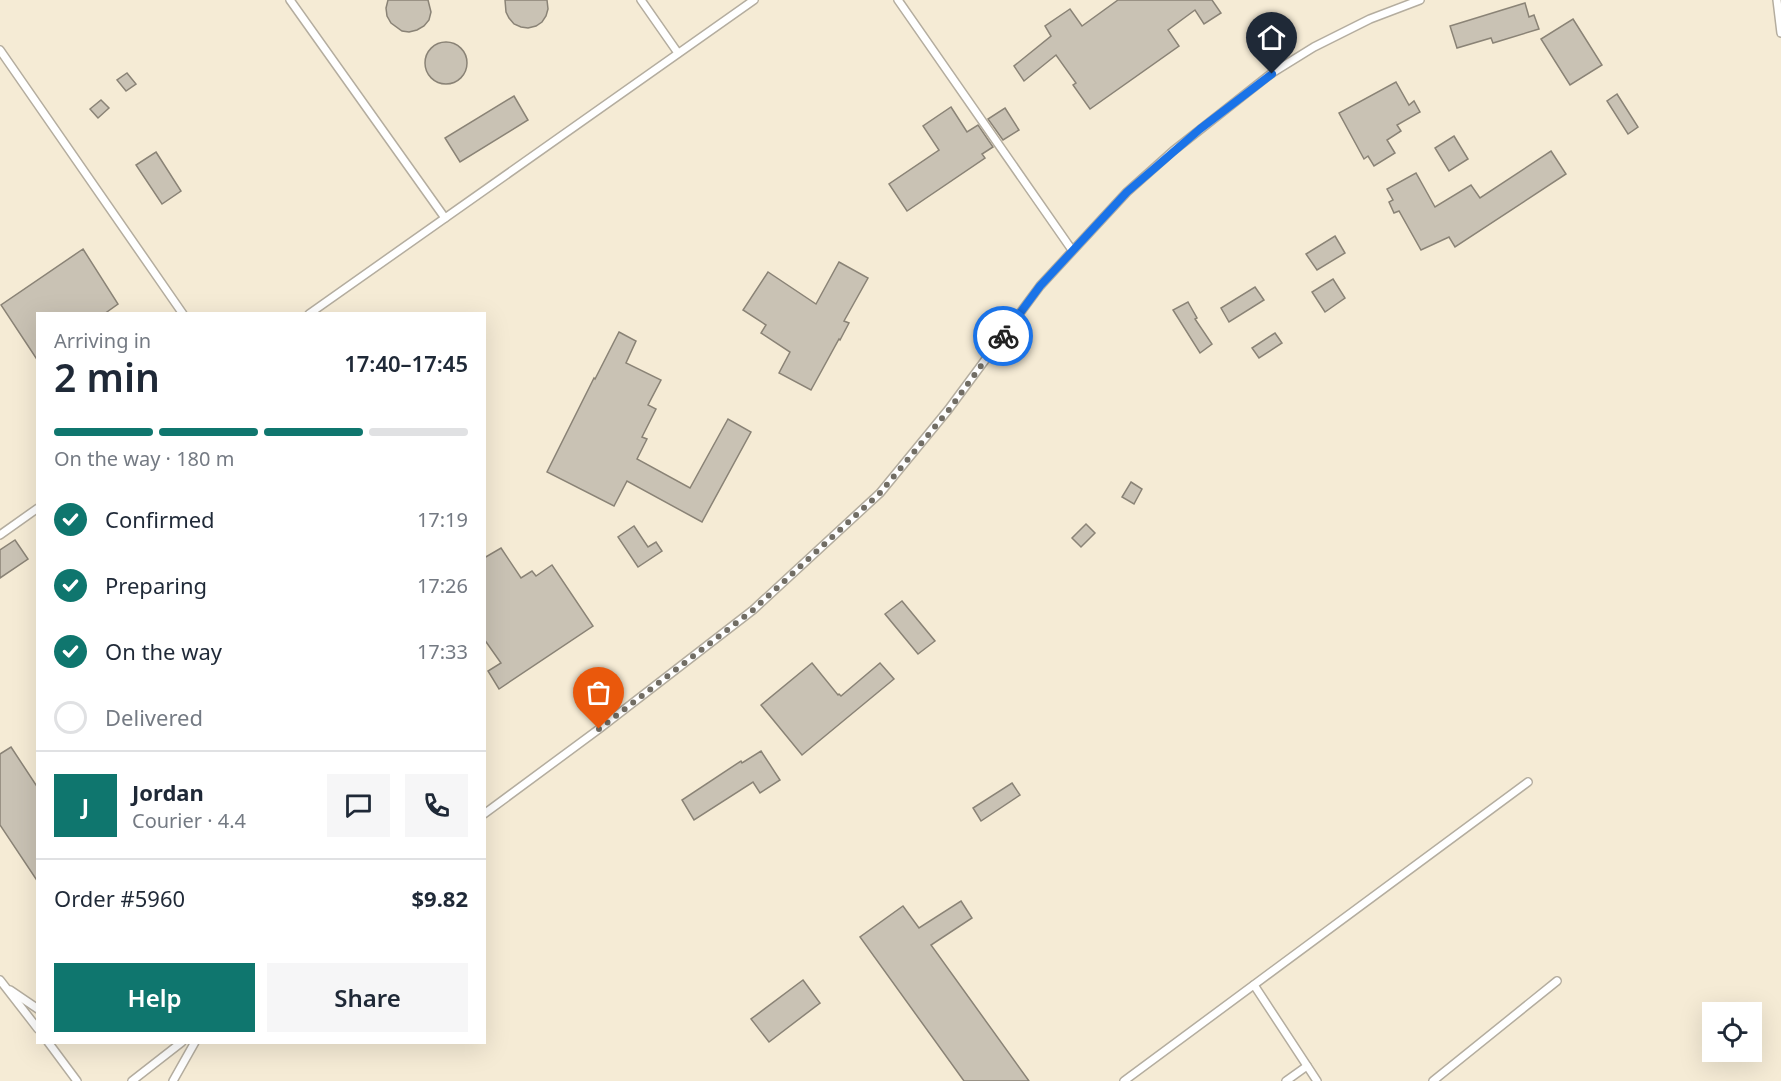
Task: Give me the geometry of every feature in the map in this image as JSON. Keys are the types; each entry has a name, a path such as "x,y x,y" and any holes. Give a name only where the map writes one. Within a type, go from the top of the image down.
{"lane":[{"path":"290,0 445,218"},
{"path":"641,0 678,53"},
{"path":"312,312 754,0"},
{"path":"898,0 1072,250"},
{"path":"486,813 753,610 880,493 948,411 1040,286 1127,192 1173,151 1272,74 1314,47 1360,23 1420,0"},
{"path":"1768,0 1778,2 1781,33"},
{"path":"0,50 182,312"},
{"path":"0,535 36,509"},
{"path":"1124,1081 1528,782"},
{"path":"1433,1081 1557,981"},
{"path":"2,983 36,1008"},
{"path":"2,983 36,1026"},
{"path":"1254,985 1317,1081"},
{"path":"49,1044 77,1081"},
{"path":"132,1081 179,1044"},
{"path":"173,1081 194,1044"},
{"path":"1286,1081 1306,1066"}],"shaded area":[{"path":"0,0 1781,0 1781,1081 0,1081"}],"building":[{"path":"388,0 428,0 431,12 429,20 417,30 402,31 391,23 387,16"},
{"path":"505,0 547,0 546,16 536,26 521,27 509,18"},
{"path":"1118,0 1212,0 1221,13 1204,24 1195,10 1168,30 1179,46 1090,109 1073,85 1076,83 1056,55 1024,81 1014,66 1051,36 1045,26 1070,9 1082,26"},
{"path":"1525,3 1529,17 1534,15 1539,29 1493,43 1491,38 1457,48 1450,26"},
{"path":"1573,19 1602,65 1570,85 1541,39"},
{"path":"446,42 461,48 467,63 461,78 446,84 431,78 425,63 431,48"},
{"path":"127,73 136,84 126,91 117,80"},
{"path":"1396,82 1409,105 1414,101 1420,112 1397,125 1401,131 1387,140 1395,153 1374,166 1368,156 1364,159 1339,113"},
{"path":"1617,94 1638,127 1628,134 1607,101"},
{"path":"514,96 528,120 460,162 445,138"},
{"path":"101,100 109,108 98,118 90,109"},
{"path":"951,107 967,132 978,125 993,147 982,154 985,158 907,211 889,184 939,150 923,126"},
{"path":"1005,108 1019,130 1003,140 988,119"},
{"path":"1454,136 1468,159 1449,171 1435,148"},
{"path":"1551,151 1566,174 1455,247 1449,237 1421,250 1399,211 1394,213 1389,202 1393,200 1387,189 1416,173 1435,207 1471,185 1480,198"},
{"path":"156,152 181,191 162,204 136,165"},
{"path":"1335,236 1345,253 1317,270 1306,254"},
{"path":"83,249 118,304 107,312 36,312 36,358 1,305"},
{"path":"839,262 868,278 844,321 849,323 811,390 779,373 790,352 761,333 766,325 743,310 768,272 816,304"},
{"path":"1333,279 1345,298 1325,312 1312,292"},
{"path":"1255,287 1264,300 1229,322 1221,308"},
{"path":"1188,302 1197,318 1195,319 1212,344 1200,353 1173,310"},
{"path":"619,332 636,341 626,363 661,380 648,405 656,409 642,437 647,439 637,459 690,488 728,419 751,432 702,522 627,481 614,506 547,472"},
{"path":"1275,333 1282,343 1259,358 1252,348"},
{"path":"1131,482 1142,489 1134,504 1122,497"},
{"path":"1086,524 1095,533 1081,547 1072,538"},
{"path":"634,526 648,547 656,542 662,551 638,567 618,537"},
{"path":"15,540 28,559 0,578 0,550"},
{"path":"501,548 521,578 532,571 536,576 552,565 593,626 499,689 488,671 501,663 486,642 486,557"},
{"path":"902,601 935,641 918,654 885,614"},
{"path":"812,663 841,696 880,663 894,679 802,755 761,705"},
{"path":"11,747 36,785 36,879 0,825 0,754"},
{"path":"761,751 780,780 760,793 753,782 694,820 682,800 741,761 742,763"},
{"path":"1012,783 1020,795 981,821 973,808"},
{"path":"961,901 972,918 931,945 1029,1081 964,1081 860,937 903,906 919,928"},
{"path":"803,980 820,1003 769,1042 751,1019"}],"way so far":[{"path":"599,729 753,610 880,493 948,411 1003,336"}],"route":[{"path":"1003,336 1040,286 1127,192 1200,129 1272,74"}]}
